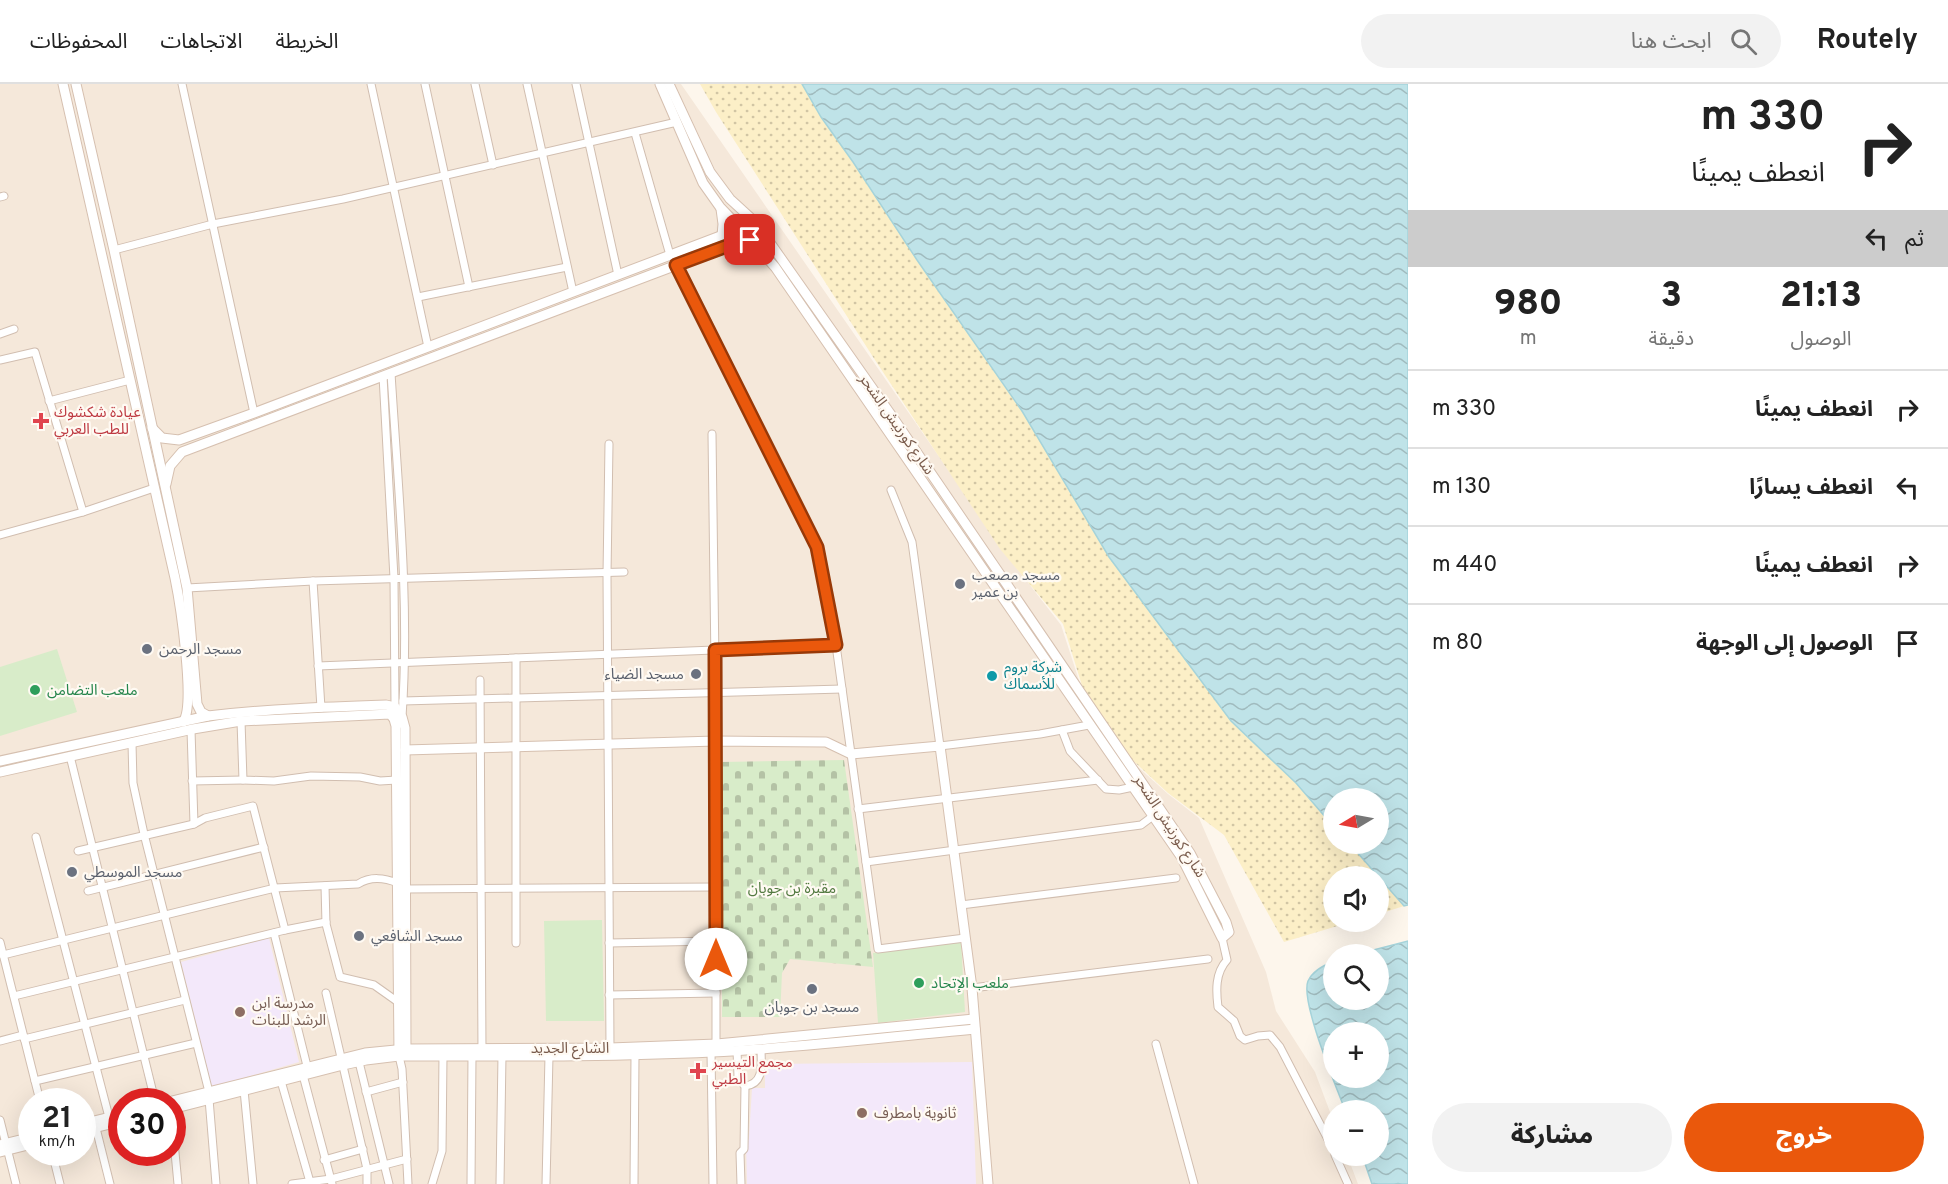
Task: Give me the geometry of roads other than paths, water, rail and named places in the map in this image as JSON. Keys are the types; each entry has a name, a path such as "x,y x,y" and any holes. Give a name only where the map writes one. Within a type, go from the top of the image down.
{"street":[{"path":"63,84 181,611 191,680 197,704 201,712 208,716"},
{"path":"76,84 187,588 191,680 188,708 179,726"},
{"path":"182,84 254,413"},
{"path":"371,84 428,347"},
{"path":"425,84 469,287"},
{"path":"475,84 493,165"},
{"path":"527,84 573,292"},
{"path":"576,84 618,275"},
{"path":"660,84 704,183 720,207 742,228 745,237 750,240"},
{"path":"144,444 157,453 182,452 676,265 759,237 761,230 759,224 730,199 710,172 669,84"},
{"path":"114,250 213,224 343,199 677,122"},
{"path":"635,133 669,255"},
{"path":"720,207 723,224 722,236"},
{"path":"149,466 157,453 179,440 722,236 754,221"},
{"name":"شارع كورنيش الشحر","path":"750,240 775,267 1182,858 1222,938 1230,932 1190,853 894,419 761,230"},
{"path":"676,265 817,547 836,645 878,949 965,938"},
{"path":"418,297 567,267"},
{"path":"117,324 129,321"},
{"path":"0,334 14,329"},
{"path":"0,360 35,352 83,512"},
{"path":"387,374 403,578 405,662 399,704"},
{"path":"387,374 396,663 399,704 405,728 398,1002 402,1053"},
{"path":"50,401 130,380"},
{"path":"275,405 279,416"},
{"path":"885,427 894,419"},
{"path":"151,426 162,438 179,440"},
{"path":"712,434 716,693 716,993 713,1184"},
{"path":"609,444 610,1048"},
{"path":"166,490 170,466 182,452"},
{"path":"0,535 83,512 154,488"},
{"path":"891,490 912,542 972,988 988,1184"},
{"path":"187,588 394,578 624,572"},
{"path":"313,581 321,708"},
{"path":"1026,632 1035,625"},
{"path":"318,666 836,645"},
{"path":"516,658 516,943"},
{"path":"471,1184 479,1053 480,681"},
{"path":"0,772 132,743 208,716 240,712 480,700 842,689"},
{"path":"0,761 179,726 191,730 241,721 390,714 396,726 402,886 402,1069 408,1184"},
{"path":"241,721 243,780"},
{"path":"405,750 716,741 826,742 851,754 940,746 1089,725"},
{"path":"191,730 194,824"},
{"path":"1062,730 1070,751 1106,789 1119,790 1133,787"},
{"path":"132,743 133,783 144,834 209,1096 216,1184"},
{"path":"70,756 152,1088"},
{"path":"192,781 274,781 312,776 397,780"},
{"path":"858,809 1098,780"},
{"path":"78,850 194,824 205,818 253,806 285,930"},
{"path":"866,862 1141,825 1153,816"},
{"path":"36,837 108,1113"},
{"path":"88,891 264,847"},
{"path":"961,905 1176,878"},
{"path":"3,955 274,888 358,884 366,879 385,879 402,886 481,888 716,887"},
{"path":"325,886 326,922 340,976 374,986 398,1002"},
{"path":"14,996 326,922"},
{"path":"274,933 324,1160 331,1181"},
{"path":"1222,938 1227,960 1220,968 1218,976 1216,994 1218,1007 1233,1021 1240,1036 1245,1040 1270,1035 1280,1047 1323,1131"},
{"path":"609,943 716,941"},
{"path":"0,942 37,1088"},
{"path":"972,988 1208,959"},
{"path":"0,985 10,982"},
{"path":"326,993 368,1169 367,1184"},
{"path":"609,995 716,993"},
{"path":"0,1041 185,1000"},
{"name":"الشارع الجديد","path":"342,1061 358,1062 402,1053 443,1056 479,1053 549,1056 635,1055 974,1024"},
{"name":"الشارع الجديد","path":"186,1104 342,1061 402,1053 479,1053 610,1048 761,1049 974,1024"},
{"path":"35,1082 196,1043"},
{"path":"1156,1044 1194,1184"},
{"path":"745,1086 755,1083 759,1078 761,1049"},
{"path":"737,1050 739,1080 745,1086 744,1149 740,1153 741,1184"},
{"path":"500,1184 502,1055"},
{"path":"634,1184 635,1055"},
{"path":"432,1184 442,1151 443,1056"},
{"path":"546,1184 549,1056"},
{"path":"358,1062 389,1184"},
{"name":"الشارع الجديد","path":"186,1099 244,1090 281,1081 305,1071"},
{"path":"281,1081 310,1182"},
{"path":"366,1092 403,1082"},
{"path":"244,1090 253,1184"},
{"path":"0,1120 3,1148 16,1184"},
{"path":"108,1125 96,1128 110,1184"},
{"path":"3,1148 18,1142"},
{"path":"3,1148 18,1146"},
{"path":"324,1160 363,1149"},
{"path":"292,1184 331,1181 407,1159"},
{"path":"56,1166 60,1184"},
{"path":"176,1166 178,1184"},
{"path":"1340,1166 1348,1184"}],"water":[{"path":"802,84 1408,84 1408,905 1404,906 1389,889 1389,866 1369,866 1359,854 1389,854 1389,788 1323,788 1323,814 1296,783 1231,721 1109,557 1022,411 821,117"},
{"path":"1408,941 1408,1184 1372,1184 1366,1166 1389,1166 1389,1100 1341,1100 1337,1088 1389,1088 1389,1022 1323,1022 1323,1052 1309,1006 1307,991 1308,981 1323,967 1323,1010 1389,1010 1389,946"}],"place":[{"name":"عيادة شكشوك للطب العربي","path":"41,421"},
{"name":"مسجد مصعب بن عمير","path":"960,584"},
{"name":"مسجد الرحمن","path":"147,649"},
{"name":"مسجد الضياء","path":"696,674"},
{"name":"شركة بروم للأسماك","path":"992,676"},
{"name":"ملعب التضامن","path":"35,690"},
{"name":"مسجد الموسطي","path":"72,872"},
{"name":"مسجد الشافعي","path":"359,936"},
{"name":"ملعب الإتحاد","path":"919,983"},
{"name":"مسجد بن جوبان","path":"812,989"},
{"name":"مدرسة ابن الرشد للبنات","path":"240,1012"},
{"name":"مجمع التيسير الطبي","path":"698,1071"},
{"name":"ثانوية بامطرف","path":"862,1113"}],"park label":[{"name":"مقبرة بن جوبان","path":"792,888"}]}
